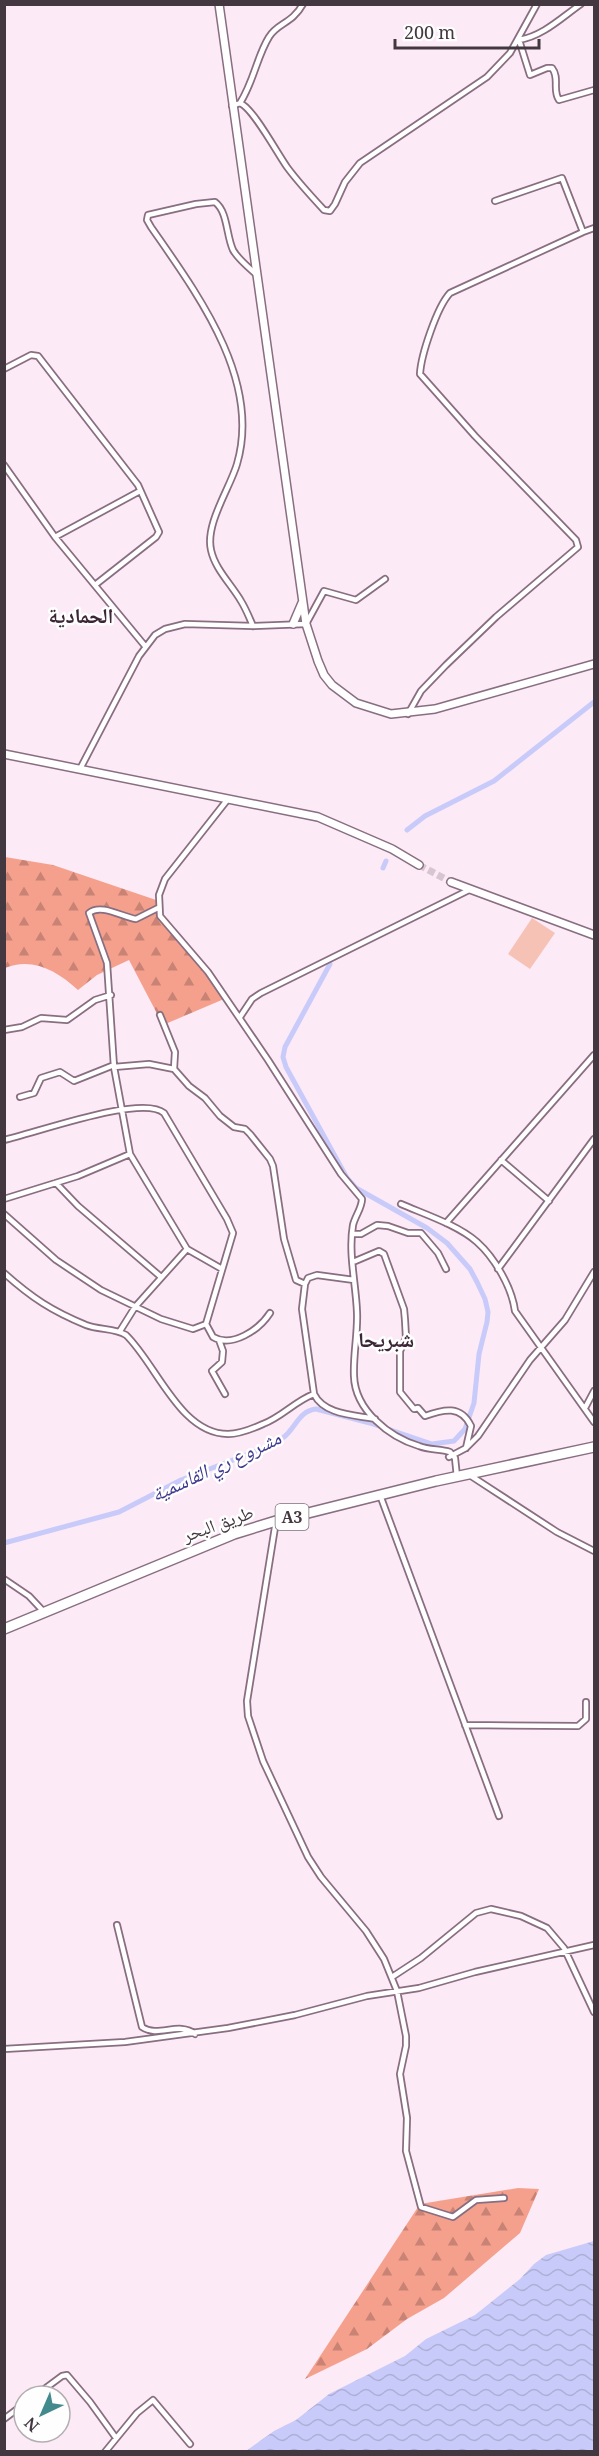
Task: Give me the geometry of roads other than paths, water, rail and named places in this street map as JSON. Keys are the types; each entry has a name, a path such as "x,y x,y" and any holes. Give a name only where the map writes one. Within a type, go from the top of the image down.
{"highway":[{"name":"طريق البحر","path":"4,1629 210,1543 276,1521 380,1496 456,1472 468,1474 594,1446"}],"main road":[{"path":"219,4 306,624 324,675 332,686 369,709 391,714 408,714 478,698 594,664"},
{"path":"292,624 303,601"},
{"path":"4,754 318,817 392,849 419,865"},
{"path":"451,882 594,935"}],"street":[{"path":"232,106 240,102 252,81 269,37 277,28 290,21 303,4"},
{"path":"240,102 249,108 287,167 306,191 327,211 335,204 353,169 488,77 519,40 537,4"},
{"path":"519,40 544,30 581,4"},
{"path":"519,40 530,75 547,68 552,68 556,73 555,92 559,100 594,90"},
{"path":"495,201 562,178 583,232"},
{"path":"253,626 241,600 215,561 210,542 218,510 238,463 240,447 241,409 230,357 199,299 147,220 148,215 215,202 223,213 233,249 256,274"},
{"path":"408,714 415,699 446,665 496,617 578,547 576,540 422,378 422,363 443,303 456,289 594,228"},
{"path":"4,369 31,355 38,356 140,490 159,535 95,585"},
{"path":"4,465 56,537 145,646"},
{"path":"56,537 140,490"},
{"path":"80,769 145,646 165,629 185,624 253,626 306,624 324,591 358,599 385,579"},
{"path":"230,798 165,879 158,908 165,924 208,972 240,1017 324,1149 362,1199 353,1233 357,1315 355,1387 362,1403 387,1430 419,1446 452,1456"},
{"path":"240,1017 252,999 261,993 469,890"},
{"path":"158,908 136,919 102,909 95,909 89,913 107,963 111,995 114,1066 120,1108 130,1154 187,1249 222,1269"},
{"path":"4,1030 21,1027 40,1018 67,1020 95,1000 111,995"},
{"path":"160,1015 175,1052 174,1069"},
{"path":"446,1224 594,1054"},
{"path":"20,1097 34,1093 42,1078 60,1072 74,1081 114,1066 149,1064 174,1069 189,1086 205,1098 220,1116 250,1134 270,1159 275,1175 284,1239 294,1277 305,1284"},
{"path":"4,1140 120,1108 153,1107 164,1113 232,1228 232,1238 206,1324 213,1337 219,1340 247,1335 264,1322 270,1314"},
{"path":"498,1269 594,1139"},
{"path":"4,1199 56,1183 130,1154"},
{"path":"501,1160 549,1201"},
{"path":"56,1183 78,1206 161,1277"},
{"path":"401,1203 446,1224 477,1242 498,1269 513,1294 515,1311 594,1422"},
{"path":"4,1214 56,1260 101,1290 161,1319 192,1329 206,1324"},
{"path":"353,1233 361,1234 377,1226 388,1226 408,1233 421,1233 438,1253 446,1269"},
{"path":"120,1332 135,1307 187,1249"},
{"path":"353,1262 379,1251 384,1254 405,1320 406,1338 400,1355 401,1395 414,1409 418,1408 425,1416 454,1410 469,1421 466,1448"},
{"path":"452,1456 466,1448 482,1430 530,1359 565,1320 594,1272"},
{"path":"4,1274 32,1298 53,1310 99,1329 120,1332 132,1341 184,1415 216,1433 229,1434 264,1424 278,1418 298,1401 314,1394"},
{"path":"354,1280 317,1275 308,1278 305,1284 302,1309 314,1394 322,1406 375,1419"},
{"path":"219,1340 223,1351 222,1362 212,1371 225,1394"},
{"path":"585,1408 594,1391"},
{"path":"452,1456 456,1472"},
{"path":"468,1474 562,1535 594,1551"},
{"path":"380,1496 499,1816"},
{"path":"276,1521 249,1692 248,1716 263,1761 308,1857 366,1930 392,1977 397,1991 406,2042 400,2074 407,2118 406,2151 421,2207 453,2217 476,2200 504,2198"},
{"path":"4,1579 29,1596 44,1612"},
{"path":"465,1725 578,1726 586,1719 586,1702"},
{"path":"392,1977 421,1958 476,1913 486,1909 521,1916 548,1929 565,1951 594,2012"},
{"path":"117,1925 142,2027 150,2031 187,2028 195,2034"},
{"path":"4,2049 89,2045 195,2034 419,1988 594,1945"},
{"path":"51,2384 67,2375 116,2438"},
{"path":"105,2451 136,2413 153,2400 190,2444"}],"water":[{"path":"594,2241 594,2451 246,2451 274,2431 296,2420 329,2394 405,2356 426,2339 475,2315 546,2255"}],"waterway":[{"name":"مشروع ري القاسمية","path":"407,830 425,816 494,781 594,702"},
{"name":"مشروع ري القاسمية","path":"383,868 386,861"},
{"name":"مشروع ري القاسمية","path":"4,1543 119,1512 181,1480 272,1445 284,1437 310,1410 316,1409 370,1423 432,1444 454,1441 465,1429 474,1403 479,1354 488,1312 477,1282 470,1269 447,1243 427,1228 356,1188 347,1178 286,1067 283,1057 285,1047 330,964"}],"tunnel":[{"path":"419,865 451,882"}],"district":[{"name":"الحمادية","path":"81,616"},
{"name":"شبريحا","path":"386,1340"}]}
